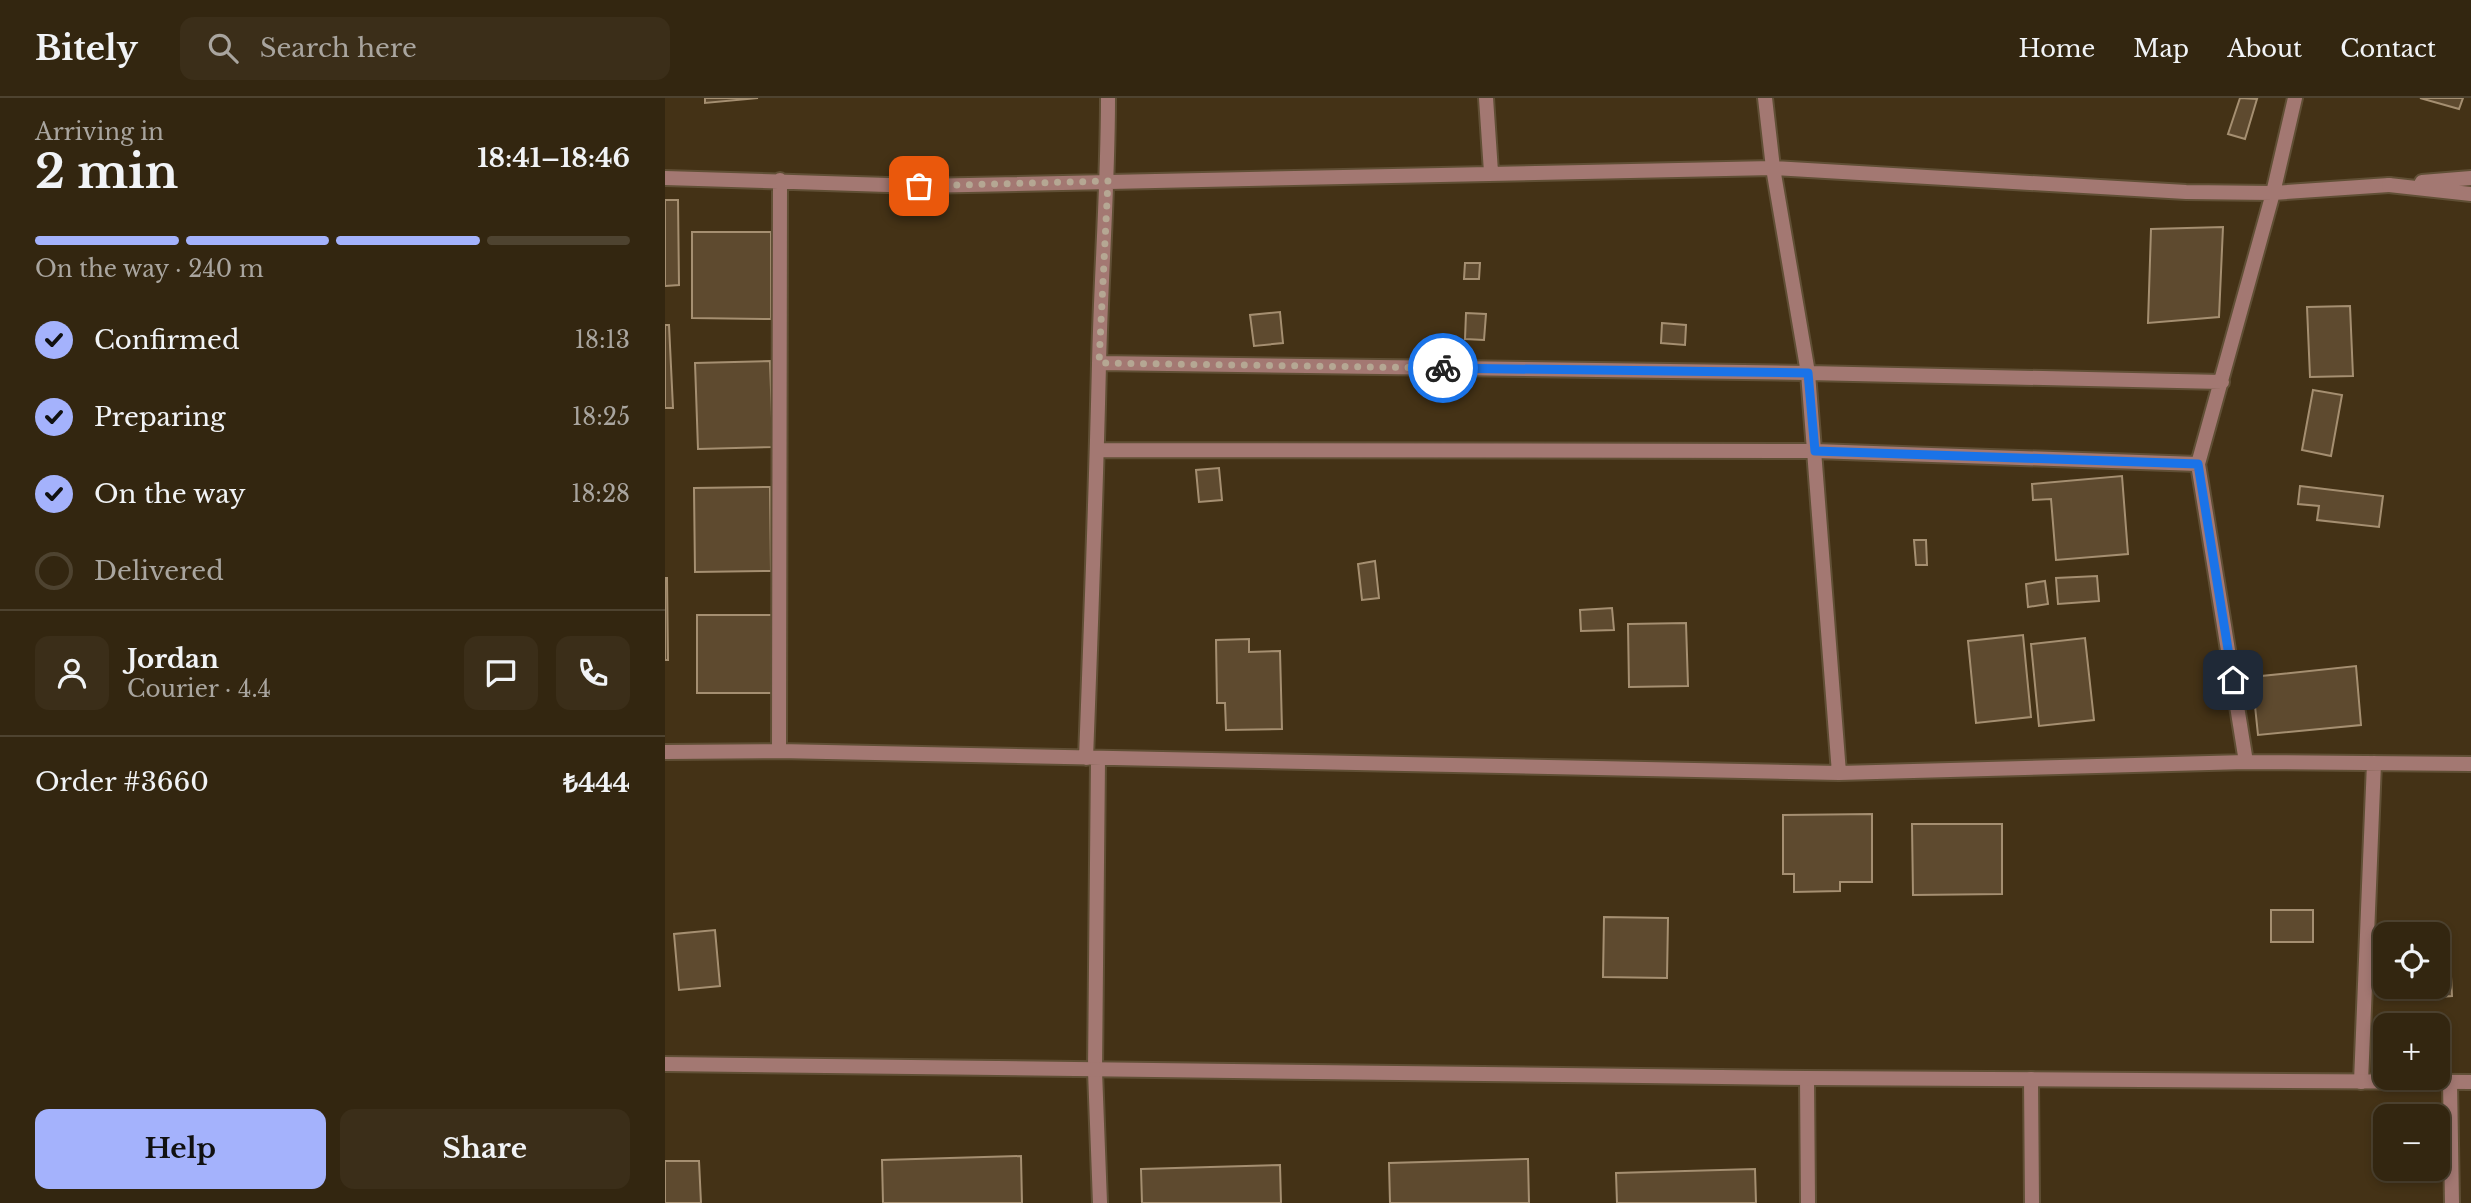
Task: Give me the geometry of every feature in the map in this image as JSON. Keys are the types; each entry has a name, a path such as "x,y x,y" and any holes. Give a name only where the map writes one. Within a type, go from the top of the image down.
{"street":[{"path":"1100,1203 1095,1071 1092,759 1099,363 1108,181 1108,98"},
{"path":"1486,98 1491,172"},
{"path":"1765,98 1773,168 1808,373 1839,773"},
{"path":"2246,762 2198,464 2273,193 2295,98"},
{"path":"665,178 919,186 1773,168 2186,192 2273,193 2471,178"},
{"path":"779,751 780,180"},
{"path":"2389,185 2471,194"},
{"path":"1099,363 2222,382"},
{"path":"1098,450 1815,451 2198,464"},
{"path":"665,752 779,751 1839,773 2246,762 2471,764"},
{"path":"2361,1082 2374,763"},
{"path":"665,1064 1095,1071 2373,1082"},
{"path":"1807,1078 1808,1203"},
{"path":"2031,1080 2032,1203"},
{"path":"2452,1203 2450,1082 2471,1082"}],"building":[{"path":"705,98 758,98 705,103"},
{"path":"2240,98 2257,99 2245,139 2228,134"},
{"path":"2420,98 2463,98 2459,109"},
{"path":"665,200 678,200 679,285 665,286"},
{"path":"2223,227 2219,317 2148,323 2151,229"},
{"path":"692,232 771,232 771,319 692,318"},
{"path":"1465,263 1480,263 1479,279 1464,279"},
{"path":"2350,306 2353,376 2310,377 2307,307"},
{"path":"1280,312 1283,343 1254,346 1250,315"},
{"path":"1466,313 1486,314 1484,340 1465,339"},
{"path":"1662,323 1686,325 1685,345 1661,343"},
{"path":"665,325 669,325 673,408 665,408"},
{"path":"770,361 773,447 698,449 695,363"},
{"path":"2313,390 2342,395 2331,456 2302,450"},
{"path":"1219,468 1222,500 1199,502 1196,470"},
{"path":"2122,476 2128,554 2056,560 2051,499 2033,500 2032,484"},
{"path":"2300,486 2383,496 2379,527 2317,520 2319,506 2298,504"},
{"path":"770,487 771,571 695,572 694,488"},
{"path":"1914,540 1926,540 1927,565 1916,565"},
{"path":"1375,561 1379,598 1362,600 1358,564"},
{"path":"2097,576 2099,601 2058,604 2056,578"},
{"path":"667,578 668,660 665,660"},
{"path":"2045,581 2048,604 2028,607 2026,584"},
{"path":"1612,608 1614,630 1581,631 1580,610"},
{"path":"697,615 772,615 772,693 697,693"},
{"path":"1686,623 1688,686 1629,687 1628,624"},
{"path":"2023,635 2031,717 1976,723 1968,641"},
{"path":"2085,638 2094,720 2039,726 2031,644"},
{"path":"1249,639 1249,652 1280,651 1282,729 1226,730 1225,703 1217,703 1216,640"},
{"path":"2356,666 2361,725 2258,735 2252,677"},
{"path":"1872,814 1872,882 1840,882 1840,891 1794,892 1794,874 1783,874 1783,815"},
{"path":"1912,824 2002,824 2002,894 1913,895"},
{"path":"2271,910 2313,910 2313,942 2271,942"},
{"path":"1604,917 1668,918 1667,978 1603,977"},
{"path":"715,930 720,986 679,990 674,934"},
{"path":"2450,957 2452,996 2450,996"},
{"path":"1021,1156 1022,1203 883,1203 882,1160"},
{"path":"1528,1159 1529,1203 1390,1203 1389,1163"},
{"path":"665,1161 699,1161 701,1203 665,1203"},
{"path":"1280,1165 1281,1203 1142,1203 1141,1169"},
{"path":"1755,1169 1756,1203 1617,1203 1616,1173"}],"way so far":[{"path":"919,186 1108,181 1099,363 1443,368"}],"route":[{"path":"1443,368 1808,373 1815,451 2198,464 2233,680"}]}
